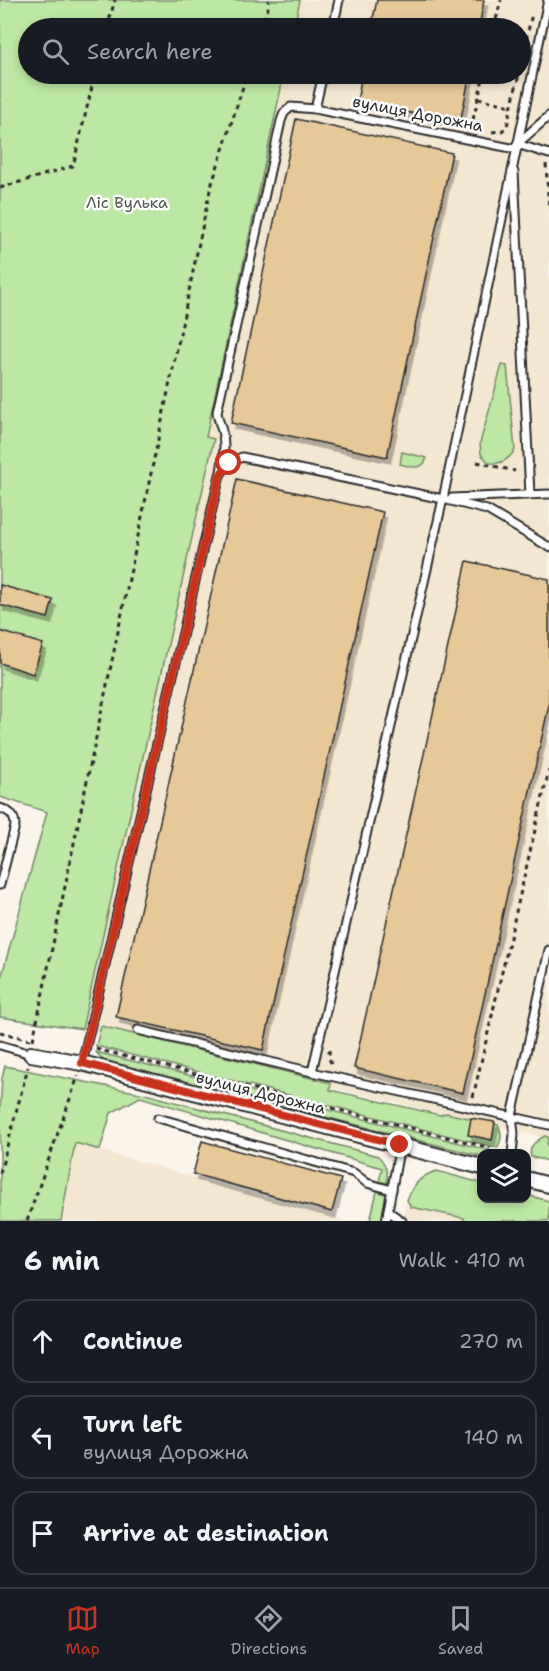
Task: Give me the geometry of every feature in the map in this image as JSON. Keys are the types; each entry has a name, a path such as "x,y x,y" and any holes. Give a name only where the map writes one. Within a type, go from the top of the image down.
{"street":[{"name":"вулиця Дорожна","path":"32,1047 82,1063 477,1166"},
{"path":"531,1180 549,1185"}],"lane":[{"path":"335,18 339,0"},
{"path":"531,78 548,0"},
{"path":"315,109 321,84"},
{"path":"312,1072 443,499 530,84"},
{"name":"вулиця Дорожна","path":"220,475 224,452 217,412 280,121 284,113 291,107 315,109 516,147 547,157"},
{"path":"516,147 549,116"},
{"path":"514,160 530,494"},
{"path":"82,1063 220,475 229,463 242,457 487,510 549,547"},
{"path":"443,499 549,494"},
{"path":"0,808 11,813 15,826 0,885"},
{"path":"512,1149 512,1116 549,950"},
{"path":"138,1030 549,1125"},
{"path":"0,1045 32,1047"},
{"path":"158,1118 354,1173 367,1183 392,1190"},
{"path":"386,1221 400,1145"},
{"path":"388,1211 402,1221"}],"path":[{"path":"110,18 115,0"},
{"path":"264,18 269,5 268,0"},
{"path":"496,18 501,0"},
{"path":"531,19 533,11"},
{"path":"0,188 72,166 92,84"},
{"path":"0,1173 32,1047 210,190 244,84"},
{"path":"471,129 482,84"},
{"path":"491,132 502,131 507,126 516,84"},
{"path":"478,98 511,106"},
{"path":"547,157 549,209"},
{"path":"477,462 515,471"},
{"path":"473,1097 549,770"},
{"path":"0,1032 32,1047"},
{"path":"86,1047 490,1148"},
{"path":"329,1050 330,1061 334,1067"},
{"path":"27,1221 82,1063"}],"shaded area":[{"path":"300,0 549,0 549,1139 82,1029 214,440 206,438 282,84 531,84 531,18 296,18"},
{"path":"75,1143 346,1221 61,1221"},
{"path":"407,1200 411,1207 476,1221 402,1221"}],"green space":[{"name":"Ліс Вулька","path":"0,0 300,0 296,18 18,18 18,84 282,84 206,437 214,439 82,1029 0,1017 0,982 47,812 0,797"},
{"path":"502,365 507,366 515,450 504,461 489,463 481,454 480,443"},
{"path":"402,452 427,458 422,465 408,466 400,464"},
{"path":"101,1026 331,1083 330,1090 440,1115 446,1113 498,1125 501,1139 497,1148 96,1046"},
{"path":"96,1052 484,1149 477,1149 477,1155 103,1060"},
{"path":"5,1066 145,1094 378,1156 386,1168 387,1183 379,1182 382,1168 140,1097 111,1113 100,1150 75,1143 61,1221 0,1221 0,1111"},
{"path":"545,1136 548,1137 549,1161 531,1157 531,1150"},
{"path":"437,1171 477,1182 477,1203 531,1203 531,1196 549,1201 549,1221 464,1221 464,1218 411,1207 407,1200 415,1185 426,1175"},
{"path":"377,1191 387,1195 382,1221 370,1221"}],"building":[{"path":"377,0 484,0 481,18 373,18"},
{"path":"360,84 468,84 460,123 357,102"},
{"path":"296,119 452,153 387,457 231,423"},
{"path":"237,479 383,512 263,1050 116,1017"},
{"path":"467,561 549,579 549,705 463,1093 354,1068"},
{"path":"0,585 53,600 48,618 0,605"},
{"path":"0,631 43,644 33,674 0,663"},
{"path":"471,1118 495,1122 492,1140 468,1135"},
{"path":"202,1141 341,1179 332,1212 193,1174"}],"route":[{"path":"229,463 220,475 82,1063 400,1145"}]}
